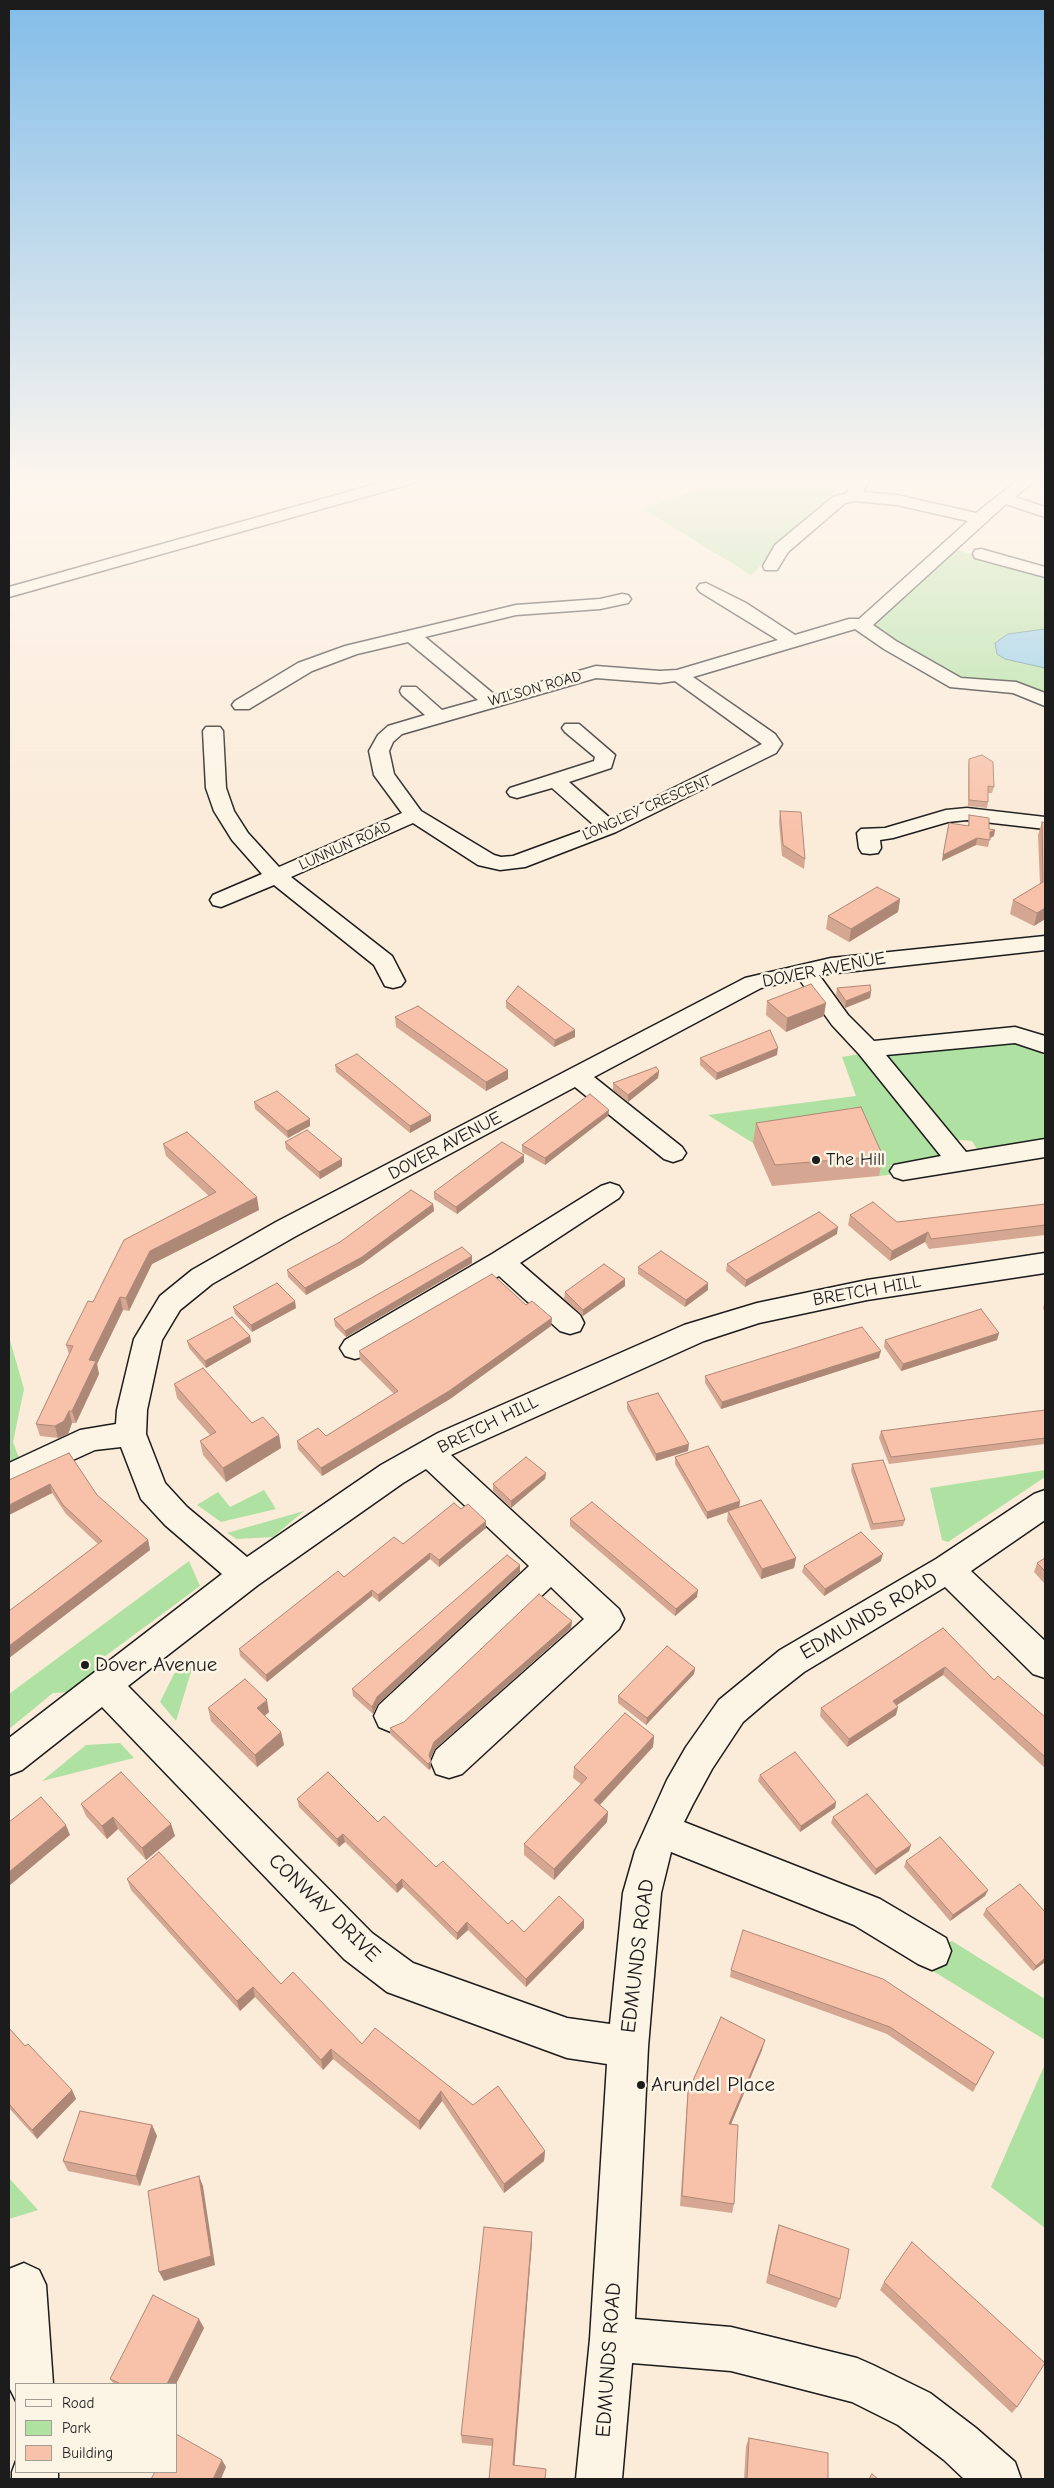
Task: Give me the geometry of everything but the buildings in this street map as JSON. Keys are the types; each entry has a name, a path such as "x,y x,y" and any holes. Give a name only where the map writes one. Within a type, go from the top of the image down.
{"street":[{"path":"721,596 792,642"},
{"path":"894,596 862,625 890,645 957,683 1016,688 1040,697"},
{"path":"242,705 305,666 351,650 516,610 600,604 622,599"},
{"name":"WILSON ROAD","path":"414,815 384,775 379,751 385,739 395,730 596,672 660,677 679,675 855,623 862,625"},
{"path":"412,636 492,702"},
{"name":"LONGLEY CRESCENT","path":"414,815 476,855 500,864 517,862 610,828 769,749 772,744 768,738 679,675"},
{"path":"409,691 440,717"},
{"path":"517,792 604,764 605,755 572,728"},
{"name":"LUNNUN ROAD","path":"213,732 216,788 224,811 239,836 276,876 324,916 384,961 393,980"},
{"path":"555,780 610,828"},
{"path":"870,848 868,833 886,834 946,816 967,814 1045,823"},
{"name":"LUNNUN ROAD","path":"276,876 414,815"},
{"path":"221,900 276,876"},
{"name":"DOVER AVENUE","path":"246,1575 176,1516 152,1490 131,1434 132,1410 148,1339 170,1303 202,1276 286,1229 578,1077 753,983 804,970 883,958 1045,943"},
{"path":"804,970 840,1020 868,1049 960,1162"},
{"path":"868,1049 1016,1035 1030,1038 1045,1045"},
{"path":"578,1077 674,1153"},
{"path":"903,1171 1045,1148"},
{"path":"355,1348 502,1261 610,1192"},
{"path":"502,1261 513,1274 570,1323"},
{"name":"BRETCH HILL","path":"9,1759 246,1575 392,1474 449,1441 694,1333 748,1316 867,1290 1045,1263"},
{"path":"9,1477 91,1438 131,1434"},
{"path":"429,1454 607,1620 449,1762"},
{"name":"EDMUNDS ROAD","path":"599,2479 612,2339 628,2047 642,1893 653,1851 662,1831 680,1792 699,1758 731,1711 792,1661 948,1569 1045,1503"},
{"path":"391,1716 550,1567"},
{"path":"948,1569 1045,1663"},
{"name":"CONWAY DRIVE","path":"105,1686 358,1946 401,1978 567,2038 628,2047"},
{"path":"662,1831 867,1912 932,1951"},
{"path":"24,2285 30,2383"},
{"path":"612,2339 731,2350 857,2381 914,2409 960,2444 998,2479"}],"green space":[{"path":"894,596 1045,596 1045,690 1035,694 957,683 862,625"},
{"path":"1010,1041 1023,1043 1045,1056 1045,1141 979,1152 972,1141 948,1139 878,1053"},
{"path":"865,1053 942,1157 890,1165 895,1174 879,1176 857,1127 753,1143 708,1115 856,1096 842,1057"},
{"path":"9,1337 24,1389 13,1442 19,1458 9,1467"},
{"path":"1045,1470 1045,1477 948,1542 942,1540 930,1488"},
{"path":"264,1490 276,1509 221,1522 197,1505 218,1492 230,1507"},
{"path":"304,1511 273,1537 237,1539 227,1533"},
{"path":"189,1561 200,1586 104,1657 93,1676 72,1692 53,1693 9,1729 9,1694"},
{"path":"195,1659 176,1721 160,1702 174,1674"},
{"path":"120,1743 134,1758 42,1781 86,1745"},
{"path":"952,1941 1045,1999 1045,2040 933,1971 932,1950"},
{"path":"1045,2064 1045,2228 991,2187"},
{"path":"9,2178 38,2210 9,2219"}],"water":[{"path":"1045,629 1045,668 1005,659 997,654 995,643 1008,634"}],"place":[{"name":"The Hill","path":"816,1160"},
{"name":"Dover Avenue","path":"85,1665"},
{"name":"Arundel Place","path":"641,2085"}]}
